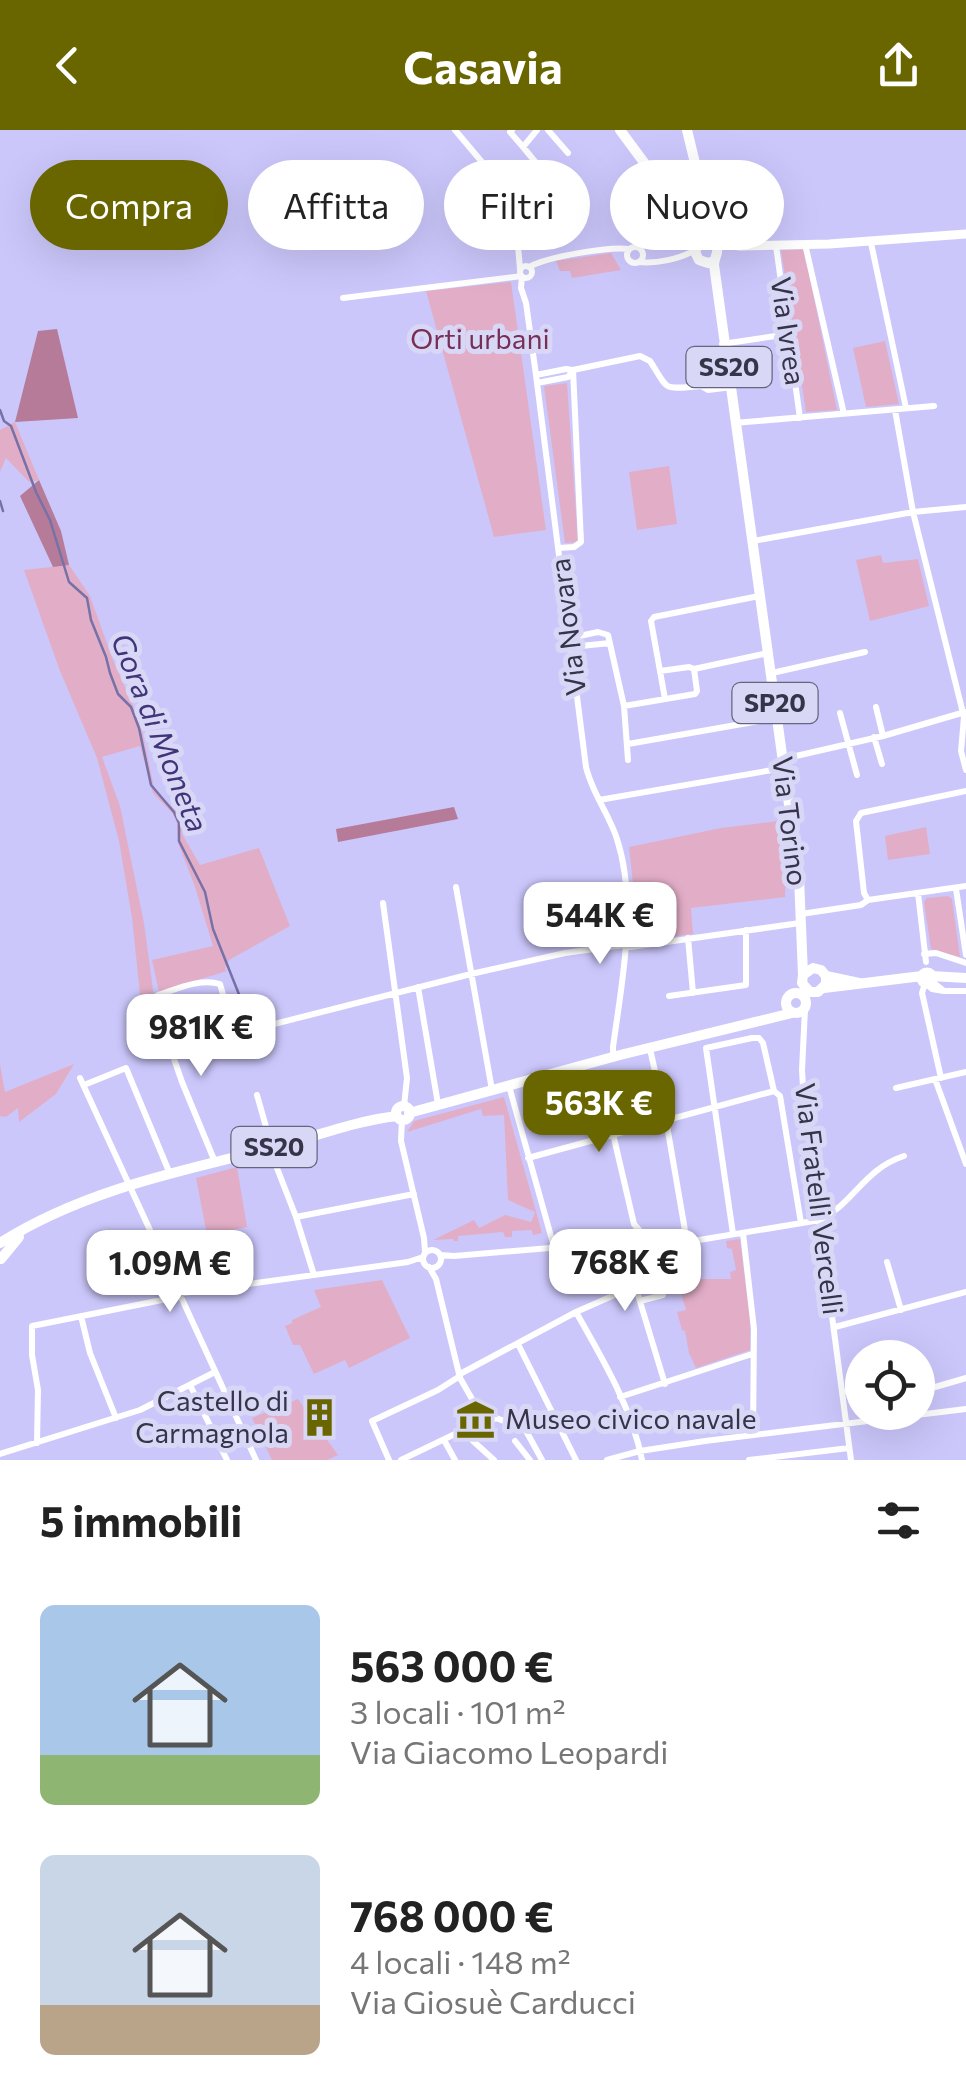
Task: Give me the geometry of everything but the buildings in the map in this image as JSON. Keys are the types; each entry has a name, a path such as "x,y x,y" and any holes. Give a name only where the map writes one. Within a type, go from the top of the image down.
{"main road":[{"path":"620,130 643,160"},
{"path":"687,130 694,160"},
{"name":"SS20","path":"706,252 742,473"},
{"name":"Via Torino","path":"742,473 799,877 807,996"},
{"name":"Via Torino","path":"802,923 803,979"},
{"path":"807,996 809,969 794,993 807,996 926,973 960,978"},
{"path":"803,979 807,996"},
{"name":"SS20","path":"0,1243 24,1227 80,1201 129,1186 760,1019 807,996"},
{"name":"SS20","path":"0,1258 36,1222"},
{"path":"0,1258 0,1268"}],"street":[{"name":"Via Novara","path":"455,130 514,200 525,270 521,288 537,379 586,767 618,842 626,892 626,950 613,1058"},
{"path":"512,130 534,160"},
{"path":"523,147 537,130"},
{"path":"548,130 568,153"},
{"path":"784,244 871,243 966,234"},
{"path":"871,243 906,408"},
{"path":"805,244 844,414"},
{"path":"343,298 511,277 544,260 624,247 632,262 717,250"},
{"path":"628,253 637,247 641,258"},
{"name":"Via Ivrea","path":"777,250 800,418"},
{"path":"723,344 789,334"},
{"path":"537,379 568,376 574,370 640,356 650,360 667,386 729,384"},
{"path":"559,548 574,547 580,542 574,370"},
{"path":"735,423 934,406"},
{"path":"895,410 913,512 965,712 961,751 966,770"},
{"path":"752,541 913,512 966,507"},
{"path":"665,699 652,618 760,596"},
{"path":"570,643 611,644 624,706 628,760"},
{"path":"660,671 768,652"},
{"path":"770,673 865,652"},
{"path":"624,706 695,694 694,668"},
{"path":"876,707 882,764"},
{"path":"599,800 783,763 965,712"},
{"path":"840,713 857,775"},
{"path":"628,744 777,718"},
{"path":"868,900 864,893 857,816 966,790"},
{"path":"172,1050 395,992 566,954 802,923 868,900 966,886"},
{"path":"456,887 492,1090"},
{"path":"956,888 966,955"},
{"path":"918,893 926,973 922,996 938,1078 966,1164"},
{"path":"383,903 407,1078 401,1142 460,1375 484,1420"},
{"path":"669,996 746,985 746,930"},
{"path":"688,938 693,993"},
{"path":"926,973 936,953 966,963"},
{"path":"926,973 944,991 966,991"},
{"path":"216,1163 155,1004 158,995 190,985 220,984 234,1033"},
{"path":"418,987 438,1104"},
{"name":"Via Fratelli Vercelli","path":"807,996 804,1104 845,1414"},
{"path":"733,1234 706,1048 752,1038 758,1038 762,1044 774,1091 780,1096 801,1223"},
{"path":"649,1048 696,1279"},
{"path":"170,1175 126,1068 82,1082 256,1460"},
{"path":"896,1088 966,1072"},
{"path":"600,1078 634,1224 643,1237 655,1243 688,1242 820,1220 878,1167 904,1156"},
{"path":"509,1086 554,1247"},
{"path":"528,1158 774,1091"},
{"path":"258,1095 271,1148 314,1274"},
{"path":"296,1217 414,1194"},
{"path":"634,1224 628,1262 665,1384"},
{"path":"743,1233 753,1313 753,1435"},
{"path":"629,1240 640,1247 643,1237"},
{"path":"37,1443 38,1390 32,1326 180,1295 314,1274 643,1237"},
{"path":"887,1262 901,1310"},
{"path":"388,1460 372,1421 438,1390 478,1363 576,1312 635,1286"},
{"path":"835,1328 966,1292"},
{"path":"640,1302 662,1295"},
{"path":"576,1312 620,1397 642,1460"},
{"path":"80,1316 116,1418"},
{"path":"518,1344 576,1460"},
{"path":"620,1397 752,1354"},
{"path":"456,1355 478,1363"},
{"path":"0,1454 140,1410 215,1372"},
{"path":"935,1387 966,1378"},
{"path":"190,1386 227,1460"},
{"path":"935,1412 966,1409"},
{"path":"401,1460 484,1420 501,1418 526,1429 542,1460"},
{"path":"607,1460 666,1447 845,1425"},
{"path":"468,1429 474,1441 494,1460"},
{"name":"Via Fratelli Vercelli","path":"847,1430 851,1460"},
{"path":"444,1440 454,1460"},
{"path":"515,1442 530,1460"},
{"path":"666,1447 668,1460"},
{"path":"749,1460 849,1448"},
{"path":"424,1450 428,1460"}],"green space":[{"path":"804,249 837,410 806,412 781,250"},
{"path":"611,253 621,270 572,278 570,271 560,271 556,261"},
{"name":"Orti urbani","path":"511,282 546,530 494,537 426,291"},
{"path":"885,341 899,404 866,407 853,348"},
{"path":"567,383 578,542 565,543 544,386"},
{"path":"15,422 39,480 29,482 6,458 0,472 0,430"},
{"path":"669,466 677,524 637,530 629,472"},
{"path":"881,555 883,563 918,559 929,606 870,621 856,560"},
{"path":"69,565 90,596 140,721 155,792 175,810 183,823 182,834 200,865 259,848 290,926 229,960 227,971 159,992 152,960 213,946 178,843 177,823 153,793 140,746 102,757 120,806 144,923 154,997 143,1002 119,841 97,758 24,570"},
{"path":"778,821 786,871 785,897 691,908 693,934 633,941 629,847"},
{"path":"926,827 930,854 888,860 885,836"},
{"path":"927,898 952,899 960,957 931,949 924,902"},
{"path":"0,1064 5,1092 74,1064 56,1094 19,1122 18,1108 6,1117 0,1116"},
{"path":"504,1097 542,1233 512,1231 512,1237 505,1237 503,1232 458,1236 458,1241 433,1240 474,1220 479,1228 505,1215 531,1222 535,1212 508,1200 504,1115 483,1116 481,1109 407,1132 414,1121"},
{"path":"237,1167 247,1227 207,1235 196,1178"},
{"path":"740,1239 750,1350 696,1368 677,1312 686,1310 678,1283 731,1279 730,1272 736,1270 732,1249 727,1248 726,1241"},
{"path":"382,1280 410,1338 349,1368 345,1360 314,1374 300,1345 293,1345 285,1326 321,1307 314,1290"},
{"path":"298,1399 338,1455 327,1460 272,1460 252,1418"}],"shaded area":[{"path":"57,329 78,418 15,422 38,331"},
{"path":"39,480 61,531 69,565 53,567 20,496"},
{"path":"454,807 458,819 338,842 336,829"}],"waterway":[{"name":"Gora di Moneta","path":"0,410 11,426 50,520 69,582 87,598 118,694 131,707 139,728 151,785 179,823 179,841 205,892 213,929 244,1007 255,1019"},
{"path":"0,501 3,511"}],"place":[{"name":"Castello di Carmagnola","path":"319,1417"},
{"name":"Museo civico navale","path":"475,1419"}]}
